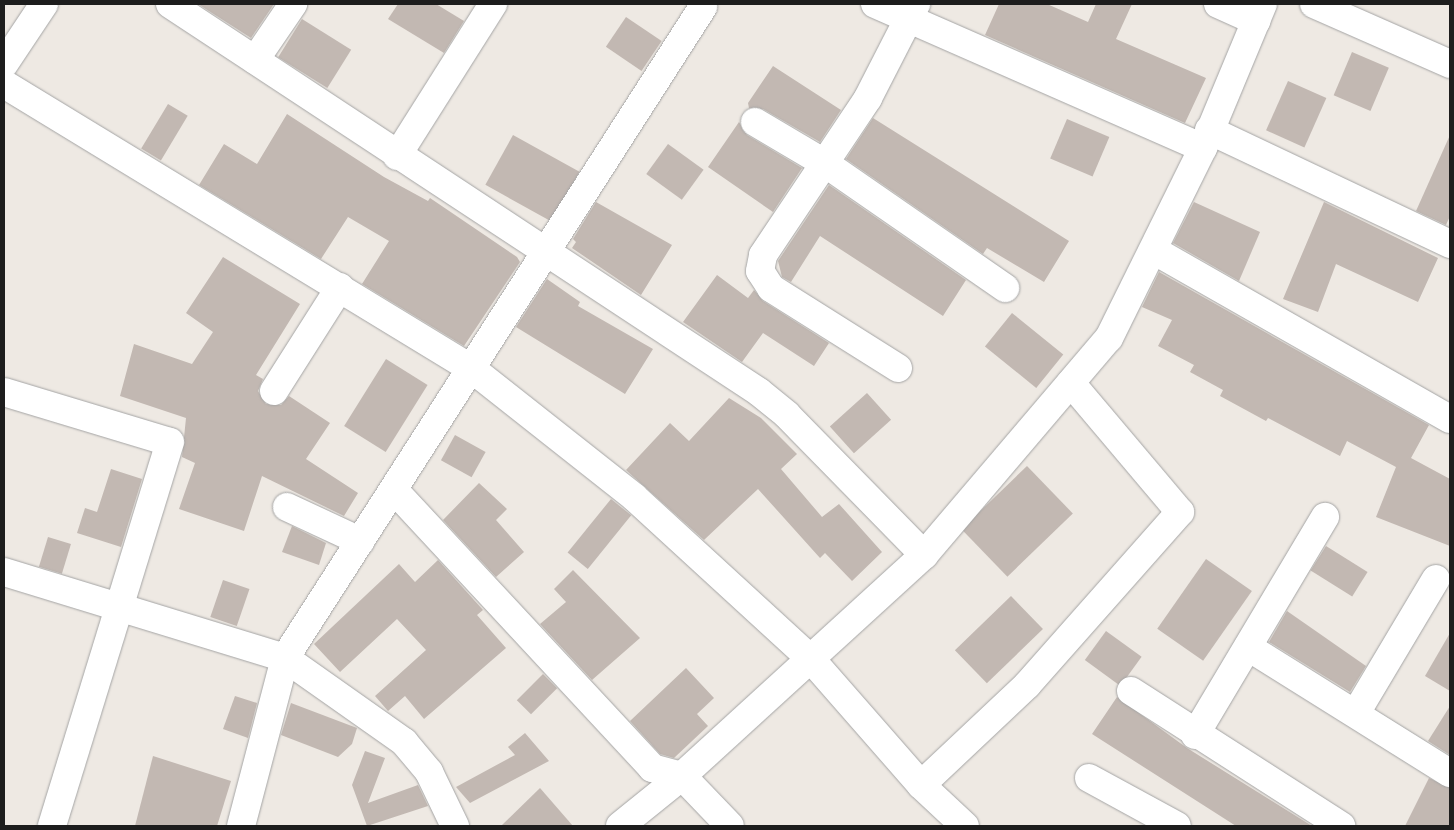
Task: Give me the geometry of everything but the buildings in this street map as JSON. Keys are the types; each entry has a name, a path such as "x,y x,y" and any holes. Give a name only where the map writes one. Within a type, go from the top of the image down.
{"street":[{"path":"4,64 44,4"},
{"path":"170,4 787,415 924,555"},
{"path":"255,60 293,4"},
{"path":"397,156 492,4"},
{"path":"875,4 913,12 1450,244"},
{"path":"620,826 682,776 924,555 1109,338 1154,251 1206,139 1260,12 1218,4"},
{"path":"1314,4 1450,64"},
{"path":"258,826 245,814 284,658 394,492 703,7"},
{"path":"898,368 771,288 760,271 763,254 826,164 913,12"},
{"path":"4,84 472,369 634,497 810,658 921,785 965,826"},
{"path":"755,122 826,164 1005,288"},
{"path":"1154,251 1450,419"},
{"path":"274,391 340,287"},
{"path":"921,785 1027,685 1180,512 1071,383"},
{"path":"4,392 170,442 117,605 52,826"},
{"path":"394,492 652,768 682,776 730,826"},
{"path":"287,507 360,541"},
{"path":"1195,735 1325,517"},
{"path":"4,572 117,605 284,658 404,742 429,772 455,826"},
{"path":"1356,713 1436,579"},
{"path":"1248,647 1450,772"},
{"path":"1131,691 1195,735 1333,824"},
{"path":"1089,778 1177,826"}]}
